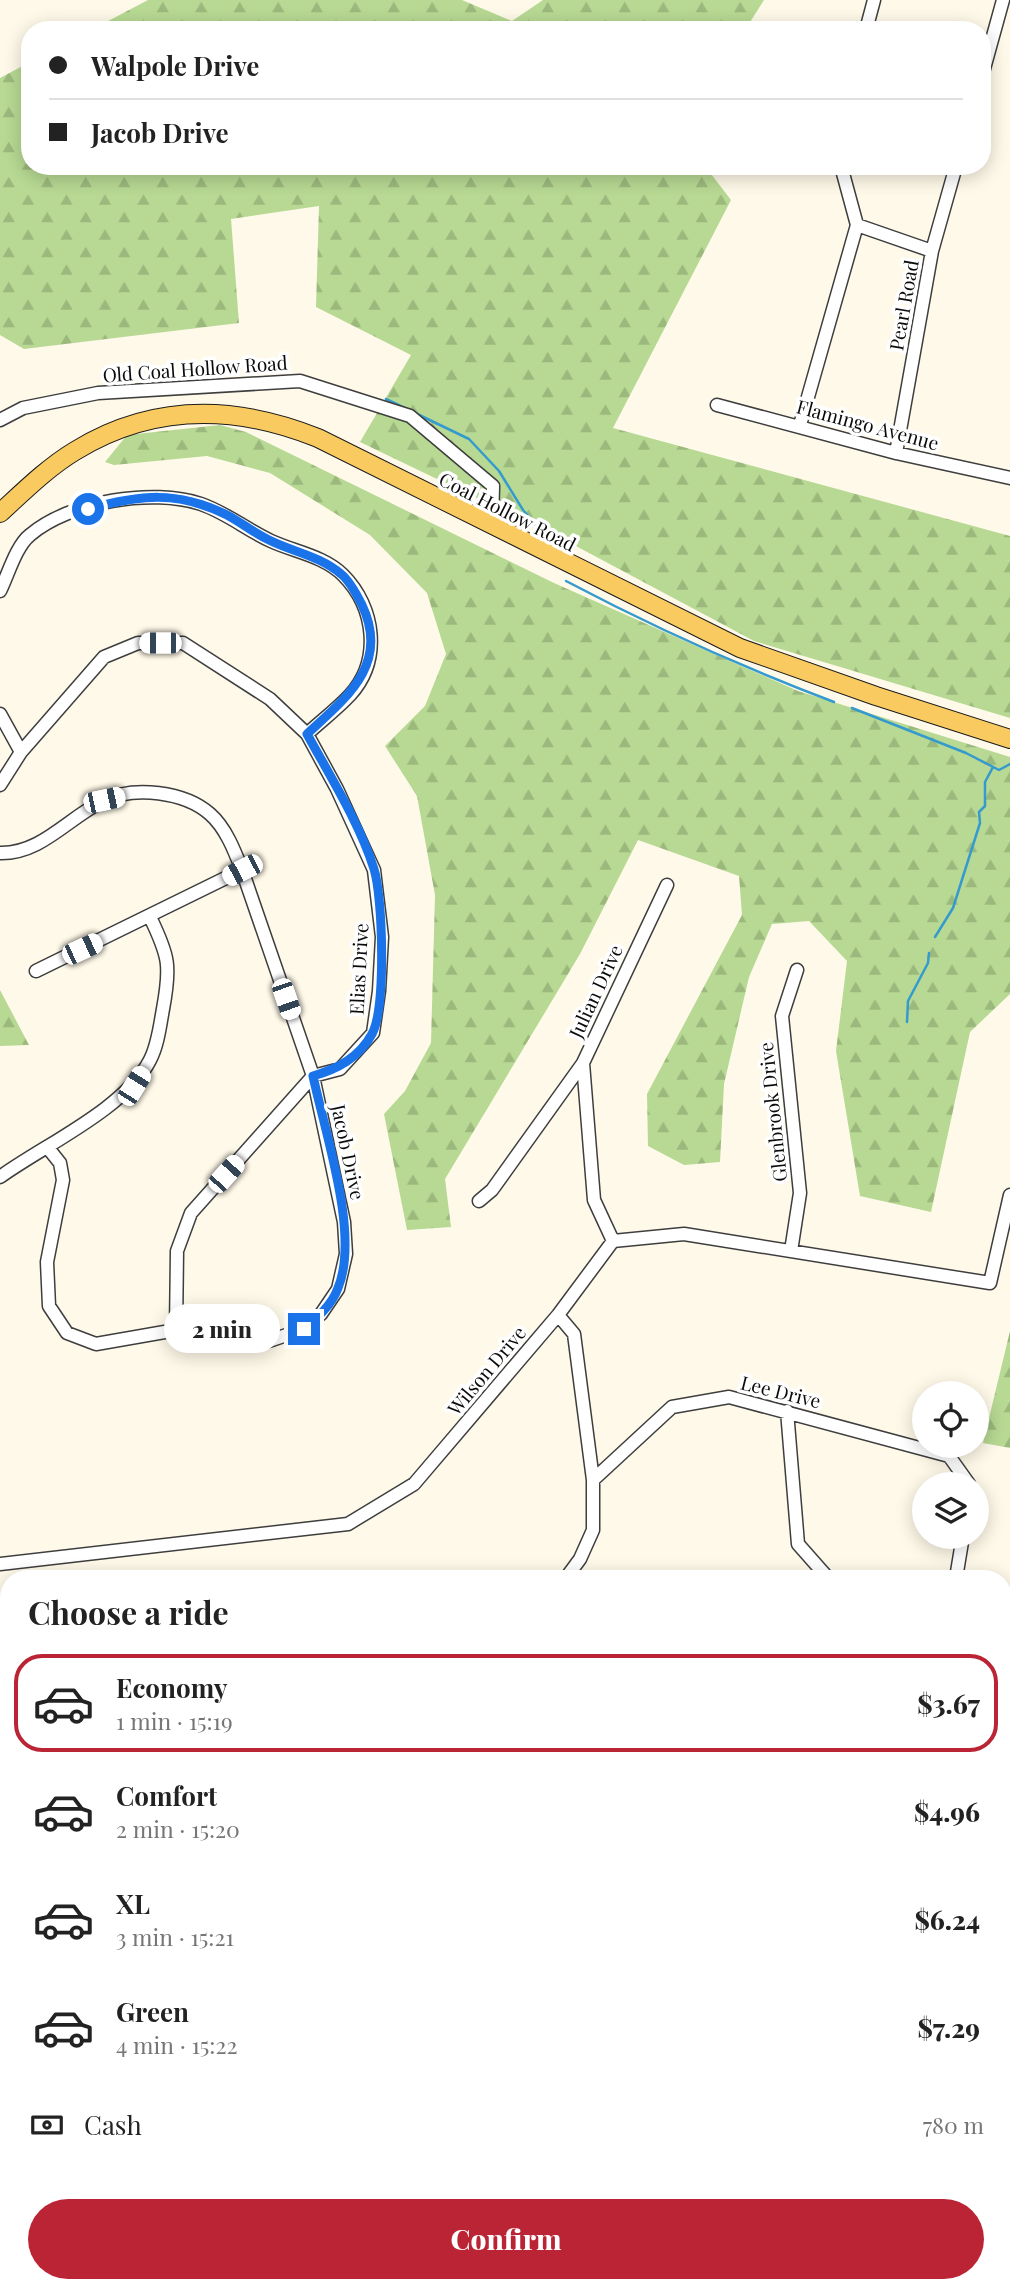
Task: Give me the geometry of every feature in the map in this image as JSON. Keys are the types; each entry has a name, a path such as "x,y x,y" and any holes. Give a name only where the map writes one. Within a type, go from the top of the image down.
{"main road":[{"name":"Coal Hollow Road","path":"0,513 62,460 112,432 176,416 235,413 260,418 318,438 740,648 876,696 1010,738"}],"street":[{"path":"868,21 874,0"},
{"path":"991,43 1003,0"},
{"path":"800,425 857,225 843,175"},
{"name":"Pearl Road","path":"896,453 932,251 953,175"},
{"path":"857,225 932,251"},
{"name":"Old Coal Hollow Road","path":"0,421 23,408 98,393 300,381 410,416 493,486 492,526"},
{"name":"Flamingo Avenue","path":"717,405 800,425 896,453 1010,478"},
{"path":"0,591 28,536 64,515 136,497 173,496 228,515 270,541 315,558 342,574 357,595 371,624 371,656 352,693 307,734"},
{"name":"Elias Drive","path":"0,785 21,752 104,657 138,643 183,643 270,699 307,734 374,870 382,937 373,1033 340,1069 313,1076"},
{"path":"0,714 21,752"},
{"path":"0,853 20,853 104,800 135,793 159,793 188,800 212,815 231,844 242,870 313,1076 191,1213 177,1251 176,1330"},
{"path":"36,971 242,870"},
{"name":"Julian Drive","path":"613,1241 594,1200 583,1063 667,885"},
{"path":"0,1177 48,1148 134,1086 151,1059 170,971 165,947 150,917"},
{"name":"Glenbrook Drive","path":"791,1251 800,1193 782,1016 797,970"},
{"path":"479,1201 492,1190 583,1063"},
{"name":"Jacob Drive","path":"48,1148 60,1163 63,1180 47,1262 49,1306 67,1333 96,1344 176,1330 270,1341 304,1329 321,1314 338,1289 346,1254 344,1222 313,1076"},
{"path":"613,1241 684,1234 990,1283 1010,1195"},
{"name":"Wilson Drive","path":"0,1564 348,1524 414,1484 558,1315 613,1241"},
{"path":"558,1315 574,1334 593,1480 593,1530 572,1570"},
{"name":"Lee Drive","path":"593,1480 672,1407 729,1397 949,1456 960,1472"},
{"path":"787,1411 798,1544 821,1570"},
{"path":"957,1570 961,1549"}],"green space":[{"path":"148,0 462,0 512,21 108,21"},
{"path":"543,0 764,0 751,21 512,21"},
{"path":"21,67 21,175 712,175 731,200 613,428 1010,536 1010,718 754,641 574,545 360,442 411,355 316,307 319,206 231,219 239,323 24,349 0,335 0,78"},
{"path":"220,425 246,432 554,583 798,691 1010,757 1010,994 970,1032 931,1212 860,1196 836,1051 847,961 809,921 772,924 749,977 724,1084 720,1162 684,1165 648,1146 647,1094 742,915 739,876 638,840 580,954 445,1179 451,1227 407,1230 384,1114 405,1091 431,1043 435,895 417,796 385,746 425,706 446,654 427,593 370,535 270,473 207,456 114,465 105,462 127,435"},
{"path":"0,990 29,1045 0,1046"},
{"path":"1010,1331 1010,1448 989,1444 989,1418"}],"waterway":[{"path":"386,399 469,439 499,471 523,510 550,541"},
{"path":"566,581 698,646 834,702"},
{"path":"852,708 966,753 999,770 1010,764"},
{"path":"935,937 953,908 980,823 979,812 985,806 985,782 993,767"},
{"path":"907,1022 908,1001 928,963 929,953"}],"route":[{"path":"88,509 136,497 173,496 202,504 228,515 270,541 315,558 342,574 357,595 371,624 371,656 352,693 307,734 337,789 374,870 382,937 373,1033 340,1069 313,1076 344,1222 346,1254 338,1289 321,1314 304,1329"}]}
